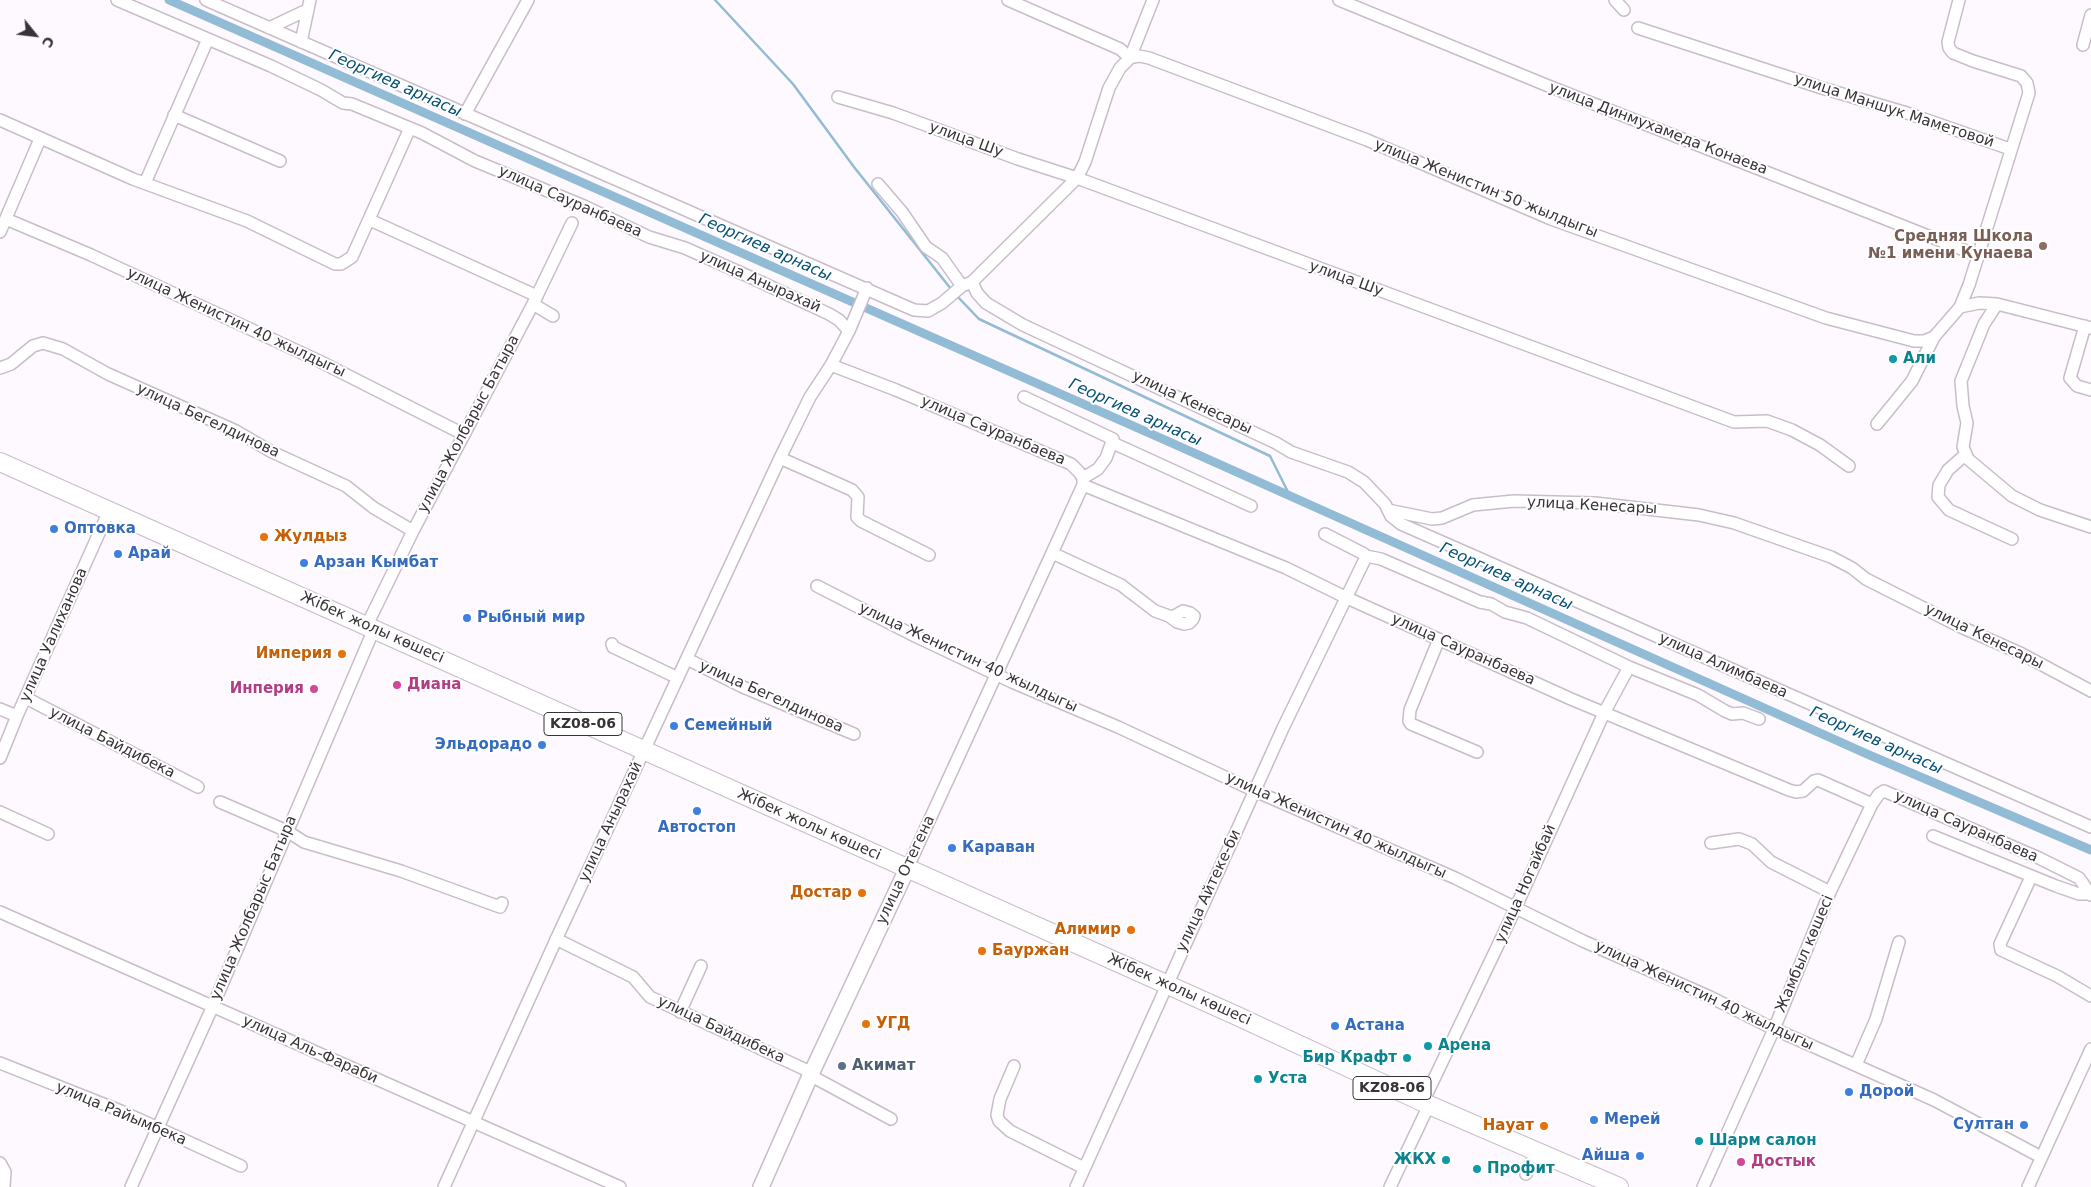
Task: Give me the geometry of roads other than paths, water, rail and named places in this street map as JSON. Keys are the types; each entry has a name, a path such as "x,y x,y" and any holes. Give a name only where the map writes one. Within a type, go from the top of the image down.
{"highway":[{"name":"Жібек жолы көшесі","path":"0,462 644,752 1167,984 1426,1104 1537,1150 1619,1187"}],"main road":[{"name":"улица Отегена","path":"761,1187 811,1074 907,869"}],"street":[{"name":"улица Сауранбаева","path":"117,0 271,66 322,90 343,103 352,104 410,128 475,161 493,167 665,243"},
{"path":"206,0 914,310 928,311 967,284 1077,178 1086,162 1113,77 1130,58 1153,0"},
{"path":"465,114 528,0"},
{"name":"улица Женистин 50 жылдыгы","path":"1008,0 1120,49 1130,58 1139,56 1149,58 1367,140 1551,219 1826,318 1914,341 1924,341 1934,337"},
{"name":"улица Динмухамеда Конаева","path":"1338,0 1546,85 1979,256"},
{"path":"1615,0 1624,10"},
{"name":"улица Маншук Маметовой","path":"1638,28 1822,88 1908,113 2010,149 2029,93 2027,83 2021,76 1973,61 1949,48 1949,37 1959,0"},
{"path":"269,28 308,5"},
{"path":"301,42 308,5"},
{"path":"2083,45 2091,15"},
{"path":"145,183 208,39"},
{"name":"улица Шу","path":"838,97 893,113 1018,159 1077,178 1734,422 1768,421 1792,430 1820,445 1849,466"},
{"path":"174,115 280,161"},
{"path":"0,120 145,183 247,221 335,264 344,264 350,260 370,220 410,128"},
{"path":"2,225 40,139"},
{"path":"1877,424 1912,381 1934,337 1960,306 1979,256 2002,184 2010,149"},
{"name":"улица Кенесары","path":"878,184 897,205 926,247 942,258 986,303 1023,325 1249,430 1291,452 1348,472 1364,482 1388,510 1432,519 1442,518 1473,505 1514,501 1594,503 1699,515 1734,523 1831,557 1866,579 1961,627 2020,653 2091,691"},
{"path":"370,220 535,300 553,316"},
{"name":"улица Жолбарыс Батыра","path":"131,1187 212,1008 370,627 413,531 535,300 572,224"},
{"name":"улица Женистин 40 жылдыгы","path":"2,225 91,255 319,361 463,434"},
{"name":"улица Анырахай","path":"444,1187 556,939 780,458 810,397 831,365 850,327 829,314 686,248 665,243"},
{"path":"850,327 867,288"},
{"path":"1960,306 1997,304 2088,327 2070,378 2077,386 2091,390"},
{"path":"1997,304 1984,324 1961,381 1963,406 1967,423 1963,447 1968,459 2012,496 2040,510 2091,527"},
{"name":"улица Бегелдинова","path":"0,368 11,364 24,352 38,344 43,343 63,349 108,374 236,431 272,452 346,486 374,508 413,531"},
{"name":"улица Сауранбаева","path":"831,365 896,390 1071,464 1080,472 1083,482 1255,555 1604,713 1796,792 1802,791 1814,780 1818,780 1872,804 1879,794 1884,791 2039,858 2079,878 2090,895"},
{"path":"1024,397 1113,439 1113,443 1098,469 1083,482"},
{"path":"1113,443 1251,506"},
{"path":"1966,454 1948,470 1939,484 1938,497 1949,510 2012,539"},
{"path":"780,458 852,490 858,497 856,510 857,517 861,522 929,555"},
{"name":"улица Отегена","path":"907,869 1083,482"},
{"name":"улица Алимбаева","path":"1388,510 1391,516 1400,524 2091,827"},
{"name":"улица Уалиханова","path":"0,758 109,511"},
{"path":"1325,534 1366,556 1381,560 1480,602 1491,604 1505,612 1527,618 1629,667 1698,695 1732,714 1743,714 1759,719"},
{"path":"1052,553 1121,585 1155,611 1174,619"},
{"name":"улица Айтеке-би","path":"1079,1186 1084,1168 1167,984 1345,597 1366,556"},
{"name":"улица Женистин 40 жылдыгы","path":"816,586 915,636 997,674 1126,731 1255,792 1455,878 1583,941 1934,1100 2042,1157"},
{"path":"1439,639 1410,710 1408,721 1411,724 1477,752"},
{"name":"улица Бегелдинова","path":"612,644 613,647 678,678"},
{"name":"улица Бегелдинова","path":"688,659 742,687 854,734"},
{"name":"улица Ногайбай","path":"1390,1187 1604,713 1629,667"},
{"name":"улица Байдибека","path":"26,698 198,787"},
{"path":"0,709 17,716"},
{"path":"220,802 287,831 304,842 401,871 500,907 502,903"},
{"name":"Жамбыл көшесі","path":"1703,1187 1774,1029 1830,892 1872,804"},
{"path":"0,812 48,834"},
{"path":"1933,836 2031,877 2079,894 2090,895"},
{"path":"1711,843 1739,839 1752,844 1771,862 1830,892"},
{"path":"2031,877 2000,944 2001,950 2049,972 2091,996"},
{"name":"улица Аль-Фараби","path":"0,912 212,1008 474,1121 620,1187"},
{"name":"улица Байдибека","path":"556,939 632,978 650,997 811,1074 891,1119"},
{"path":"1856,1065 1876,1019 1899,942"},
{"path":"680,1012 700,966"},
{"path":"2028,1187 2091,1048"},
{"name":"улица Райымбека","path":"0,1063 157,1126 169,1134 241,1166"},
{"path":"1014,1066 1000,1099 997,1114 999,1120 1010,1131 1084,1168"},
{"path":"1526,1174 1537,1150"},
{"path":"1,1160 5,1172 4,1187"}],"waterway":[{"name":"Георгиев арнасы","path":"169,0 1174,444 1867,754 2091,850"},
{"path":"715,0 793,84 854,167 951,289"},
{"path":"956,295 979,319 1270,456 1290,496"}],"place":[{"name":"Средняя Школа №1 имени Кунаева","path":"2043,246"},
{"name":"Али","path":"1893,359"},
{"name":"Оптовка","path":"54,529"},
{"name":"Жулдыз","path":"264,537"},
{"name":"Арай","path":"118,554"},
{"name":"Арзан Кымбат","path":"304,563"},
{"name":"Рыбный мир","path":"467,618"},
{"name":"Империя","path":"342,654"},
{"name":"Диана","path":"397,685"},
{"name":"Инперия","path":"314,689"},
{"name":"Семейный","path":"674,726"},
{"name":"Эльдорадо","path":"542,745"},
{"name":"Автостоп","path":"697,811"},
{"name":"Караван","path":"952,848"},
{"name":"Достар","path":"862,893"},
{"name":"Алимир","path":"1131,930"},
{"name":"Бауржан","path":"982,951"},
{"name":"УГД","path":"866,1024"},
{"name":"Астана","path":"1335,1026"},
{"name":"Арена","path":"1428,1046"},
{"name":"Бир Крафт","path":"1407,1058"},
{"name":"Акимат","path":"842,1066"},
{"name":"Уста","path":"1258,1079"},
{"name":"Дорой","path":"1849,1092"},
{"name":"Мерей","path":"1594,1120"},
{"name":"Султан","path":"2024,1125"},
{"name":"Науат","path":"1544,1126"},
{"name":"Шарм салон","path":"1699,1141"},
{"name":"Айша","path":"1640,1156"},
{"name":"ЖКХ","path":"1446,1160"},
{"name":"Достык","path":"1741,1162"},
{"name":"Профит","path":"1477,1169"}]}
